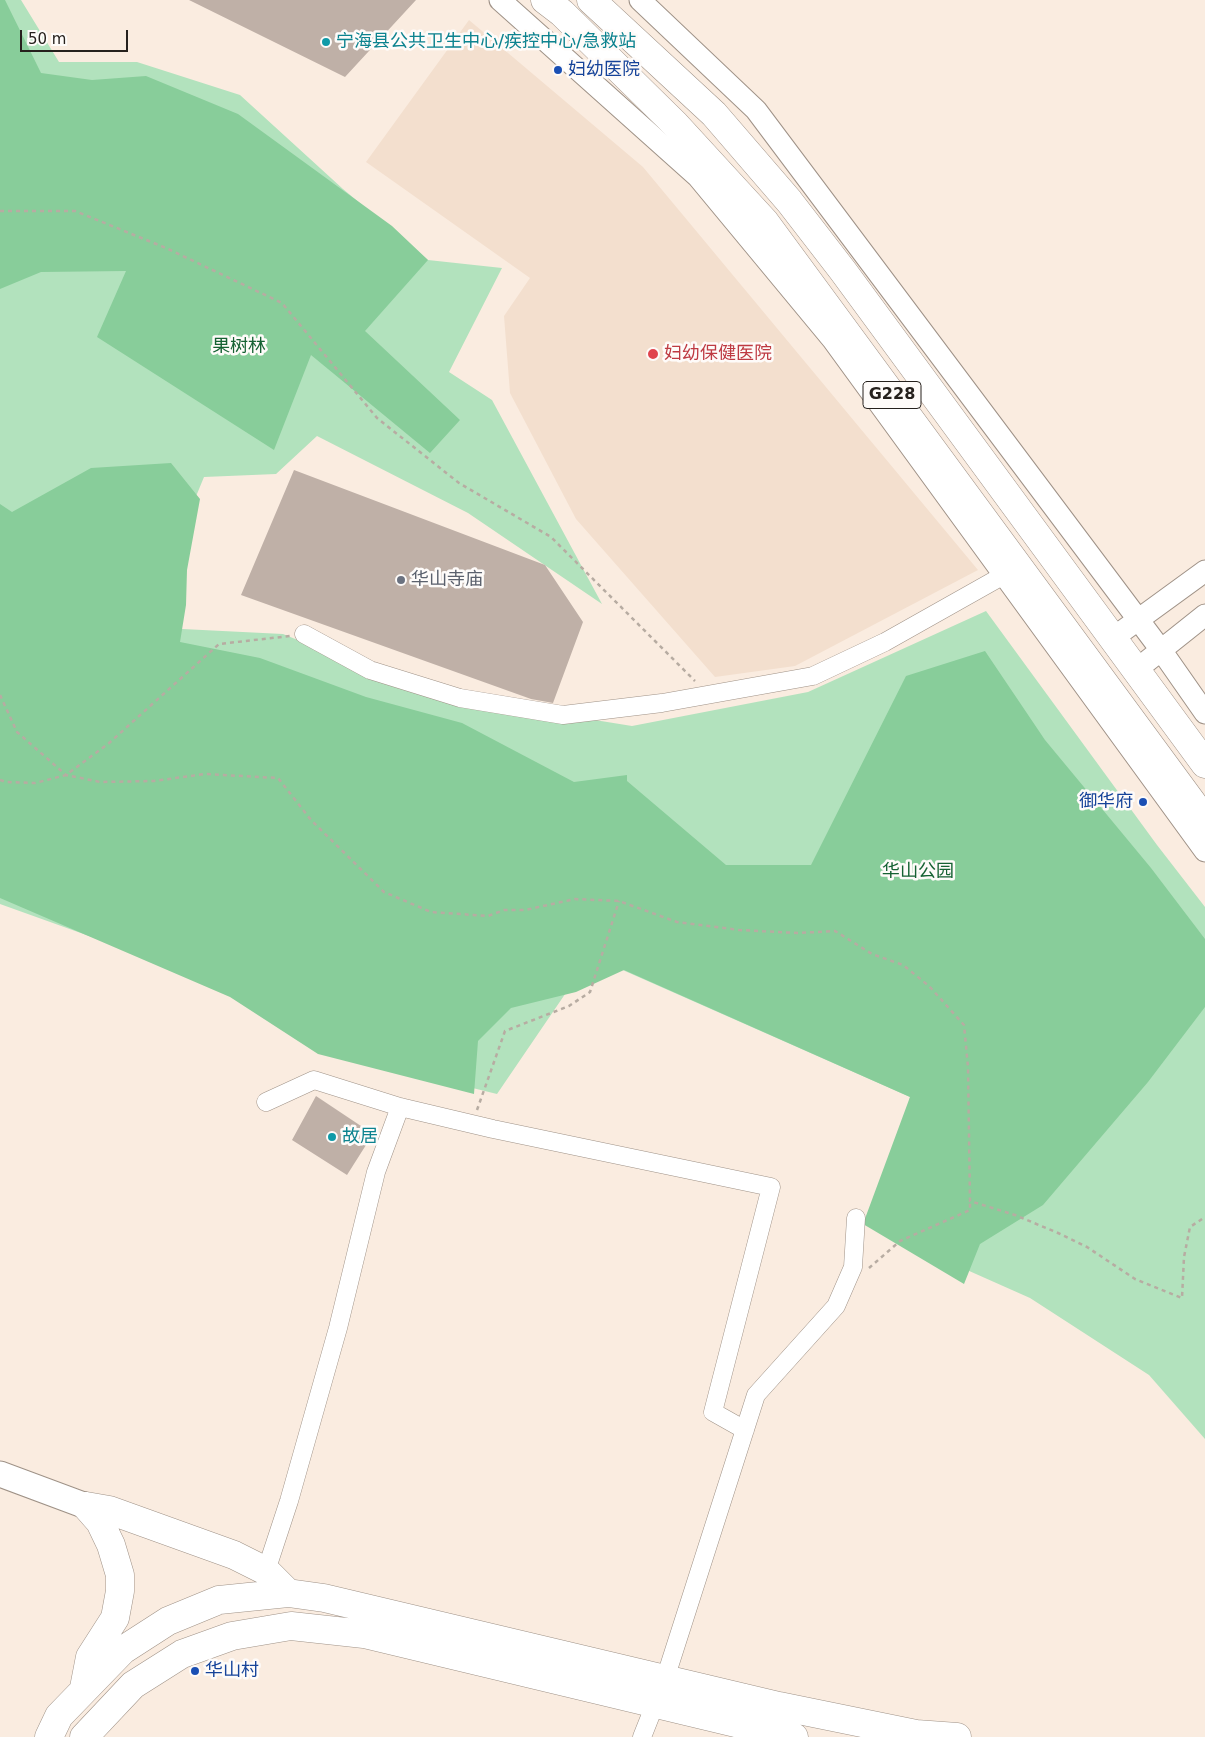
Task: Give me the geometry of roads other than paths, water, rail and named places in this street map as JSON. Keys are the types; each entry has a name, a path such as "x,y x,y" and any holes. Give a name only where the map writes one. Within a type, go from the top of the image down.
{"main road":[{"name":"G228","path":"545,0 562,13 675,124 765,222 1205,820"},
{"name":"G228","path":"591,0 714,114 789,201 843,271 1205,764"},
{"path":"0,1474 86,1506 109,1510 234,1555 266,1571 288,1592"},
{"path":"84,1688 90,1657 115,1618 120,1592 120,1575 111,1545 100,1522 86,1506"},
{"path":"48,1737 59,1716 84,1688 123,1650 168,1621 219,1600 288,1592 324,1598 779,1706 924,1736 957,1737"},
{"path":"84,1737 133,1684 182,1654 232,1636 290,1626 364,1634 793,1737"}],"street":[{"path":"500,0 698,177 833,340 1205,851"},
{"path":"640,0 756,110 1161,650 1205,713"},
{"path":"1113,638 1205,570"},
{"path":"304,634 370,670 460,698 563,715 708,695 813,676 885,642 1004,575"},
{"path":"1136,670 1205,615"},
{"path":"266,1102 314,1080 400,1106 471,1123 770,1187 713,1412 745,1430"},
{"path":"266,1571 289,1501 338,1328 376,1172 400,1106"},
{"path":"642,1737 665,1679 756,1395 836,1306 853,1267 856,1218"}],"place":[{"name":"宁海县公共卫生中心/疾控中心/急救站","path":"326,42"},
{"name":"妇幼医院","path":"558,70"},
{"name":"妇幼保健医院","path":"653,354"},
{"name":"华山寺庙","path":"401,580"},
{"name":"御华府","path":"1143,802"},
{"name":"故居","path":"332,1137"},
{"name":"华山村","path":"195,1671"}],"park label":[{"name":"果树林","path":"239,347"},
{"name":"华山公园","path":"918,872"}]}
